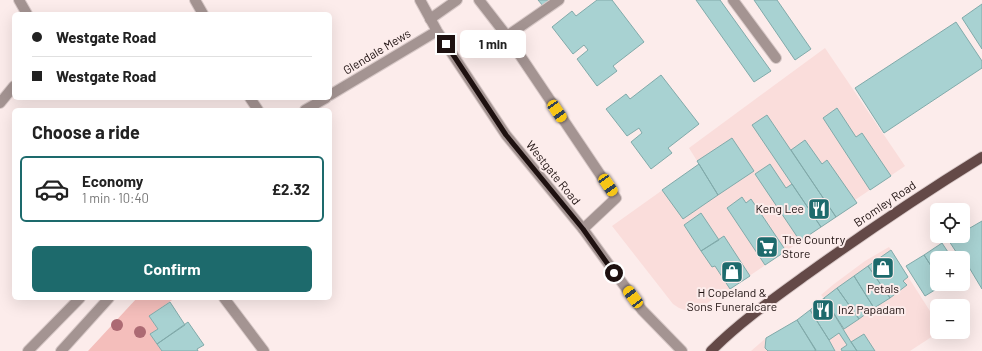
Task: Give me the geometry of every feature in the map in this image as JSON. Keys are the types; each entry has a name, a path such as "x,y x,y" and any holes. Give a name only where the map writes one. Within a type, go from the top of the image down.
{"main road":[{"name":"Bromley Road","path":"711,351 731,332 820,264 916,198 982,157"}],"street":[{"path":"19,0 26,12"},
{"path":"195,0 202,12"},
{"name":"Westgate Road","path":"420,0 437,31 506,135 583,229 642,310 682,351"},
{"path":"430,19 457,0"},
{"path":"478,0 507,36 616,198 583,229"},
{"path":"507,36 560,0"},
{"path":"733,0 776,58"},
{"name":"Glendale Mews","path":"332,94 437,31"},
{"path":"0,103 12,88"},
{"path":"308,108 322,100"},
{"path":"28,351 78,300"},
{"path":"61,351 107,300"},
{"path":"226,300 264,351"}],"shaded area":[{"path":"825,48 905,166 855,200 857,203 730,289 699,308 688,311 679,308 673,304 612,226 699,164 689,148"},
{"path":"889,247 930,311 930,338 910,351 751,351 766,338 797,320 810,310 824,298 821,295 865,261"},
{"path":"135,300 172,300 149,316 158,329 150,334 162,351 88,351"}],"building":[{"path":"538,0 551,0 543,6"},
{"path":"597,0 612,0 644,42 613,66 617,71 597,86 577,59 588,50 584,45 573,54 552,27 572,11 576,16"},
{"path":"696,0 720,0 771,71 754,82"},
{"path":"754,0 777,0 811,49 795,60"},
{"path":"982,4 982,49 962,18"},
{"path":"956,22 982,61 982,68 884,133 855,88"},
{"path":"661,75 699,124 668,148 672,153 651,169 631,142 642,133 639,128 627,136 606,109 626,94 630,99"},
{"path":"837,108 856,137 862,133 891,176 870,190 823,118"},
{"path":"767,115 836,217 821,227 752,125"},
{"path":"732,138 754,171 718,195 697,161"},
{"path":"805,140 822,164 827,160 857,203 836,217 791,150"},
{"path":"699,164 718,195 683,219 662,190"},
{"path":"770,164 786,188 792,184 821,227 800,241 755,174"},
{"path":"742,197 746,203 751,199 786,251 765,265 727,208"},
{"path":"701,213 719,240 701,251 684,225"},
{"path":"982,221 982,289 970,269 970,251 955,251 950,243 970,243 970,228"},
{"path":"724,236 750,276 730,289 715,266 712,267 701,251"},
{"path":"942,243 947,251 930,251"},
{"path":"891,250 908,277 903,281 907,285 890,298 868,266"},
{"path":"930,251 930,264 924,255"},
{"path":"924,255 930,264 930,291 933,291 925,296 906,266"},
{"path":"868,266 890,298 874,308 854,276"},
{"path":"854,276 874,308 859,319 837,288"},
{"path":"837,288 859,319 844,329 824,298"},
{"path":"824,298 857,351 842,351 841,349 847,345 839,333 829,340 810,310"},
{"path":"170,302 185,325 157,344 150,334 158,329 149,316"},
{"path":"810,310 835,351 816,351 797,320"},
{"path":"797,320 816,350 768,351 765,348 766,338"},
{"path":"188,322 204,345 197,349 198,351 162,351 157,344"},
{"path":"864,334 875,351 857,351 851,342"}],"place":[{"name":"Keng Lee","path":"819,209"},
{"name":"The Country Store","path":"767,247"},
{"name":"Petals","path":"883,268"},
{"name":"H Copeland & Sons Funeralcare","path":"732,272"},
{"name":"In2 Papadam","path":"823,310"}],"route":[{"path":"446,44 506,135 583,229 614,273"}]}
